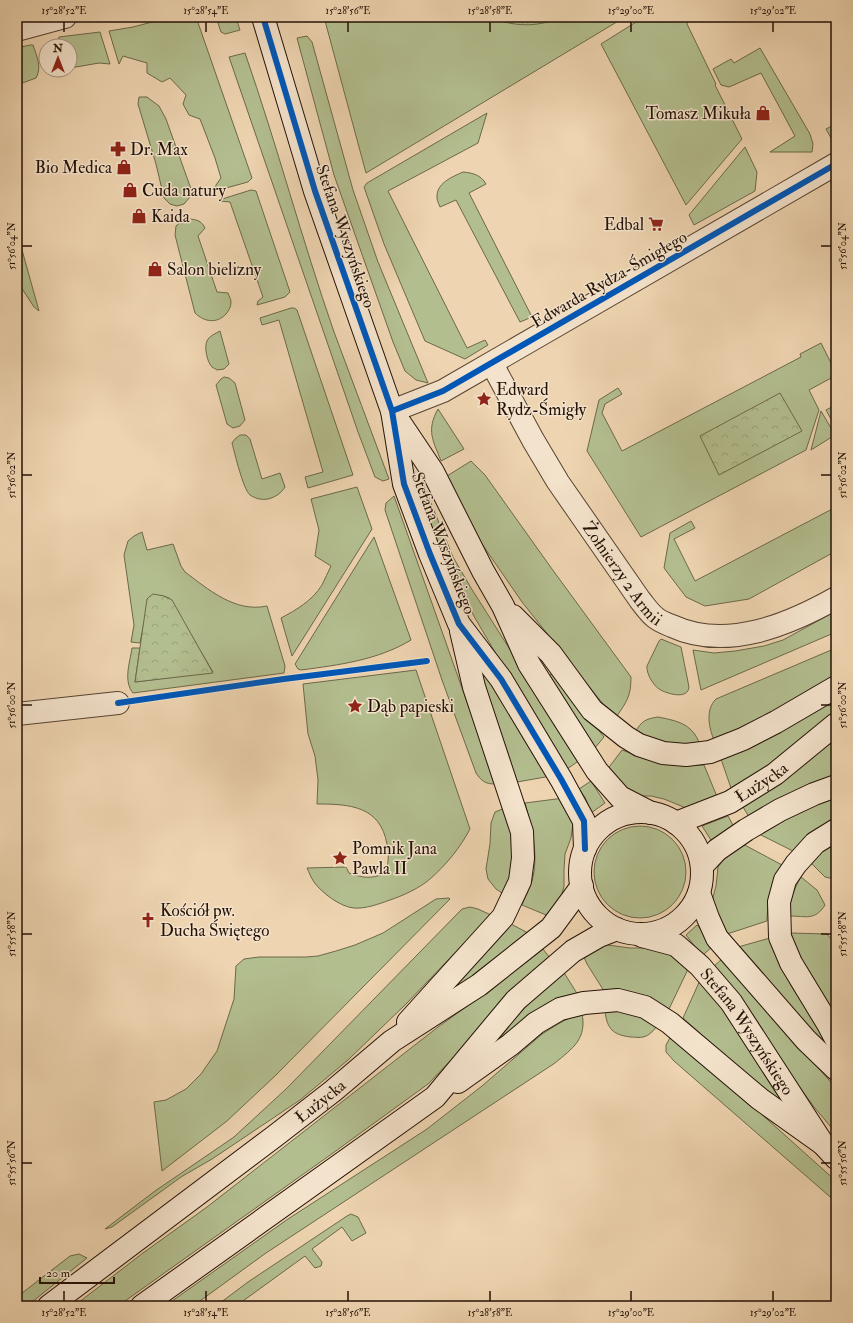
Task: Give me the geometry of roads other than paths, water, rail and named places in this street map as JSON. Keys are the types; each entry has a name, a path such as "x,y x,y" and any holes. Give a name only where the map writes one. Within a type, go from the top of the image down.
{"main road":[{"path":"17,30 65,17"},
{"name":"Stefana Wyszyńskiego","path":"263,17 315,192 392,411 404,484 430,554 459,624 501,679 568,790 584,821 585,849"},
{"name":"Edwarda Rydza-Śmigłego","path":"392,411 444,391 602,298 836,164"},
{"name":"Żołnierzy 2 Armii","path":"492,364 533,440 566,495 640,600 657,619 683,631 714,636 735,636 755,632 794,619 836,598"},
{"name":"Stefana Wyszyńskiego","path":"392,411 433,472 482,571 503,606 529,664 597,771 620,797 651,813"},
{"path":"503,606 551,654 592,710 626,737 639,745 663,753 686,755 710,752 743,739 776,722 836,687"},
{"path":"392,1041 503,916 520,881 523,858 522,832 474,687 459,624"},
{"path":"17,714 118,703"},
{"name":"Łużycka","path":"676,823 730,802 775,774 836,724"},
{"name":"Łużycka","path":"702,866 717,850 746,830 780,810 814,794 836,786"},
{"path":"435,1097 516,1000 573,951 599,936 626,932 651,933 666,929 680,921 691,908 699,893 702,880 702,866 699,854 693,842 676,823 651,813 631,813 612,820 596,832 585,849 580,868 582,886 589,904 601,919 626,932"},
{"path":"836,830 815,843 796,864 785,880 779,902 780,937 788,957 836,1039"},
{"name":"Łużycka","path":"49,1306 275,1136 333,1091 392,1041 479,985 551,928 582,886"},
{"name":"Stefana Wyszyńskiego","path":"699,893 708,918 718,938 806,1040 836,1069"},
{"name":"Stefana Wyszyńskiego","path":"626,932 676,945 700,966 731,1002 829,1151"},
{"path":"142,1306 510,1045 536,1023 560,1009 584,1003 618,1000 645,1007 670,1023 760,1099 829,1151"}],"place":[{"name":"Tomasz Mikuła","path":"763,113"},
{"name":"Dr. Max","path":"118,149"},
{"name":"Bio Medica","path":"124,167"},
{"name":"Cuda natury","path":"130,190"},
{"name":"Kaida","path":"139,216"},
{"name":"Edbal","path":"656,224"},
{"name":"Salon bielizny","path":"155,269"},
{"name":"Edward Rydz-Śmigły","path":"484,399"},
{"name":"Dąb papieski","path":"355,706"},
{"name":"Pomnik Jana Pawla II","path":"340,858"},
{"name":"Kościół pw. Ducha Świętego","path":"148,920"}]}
